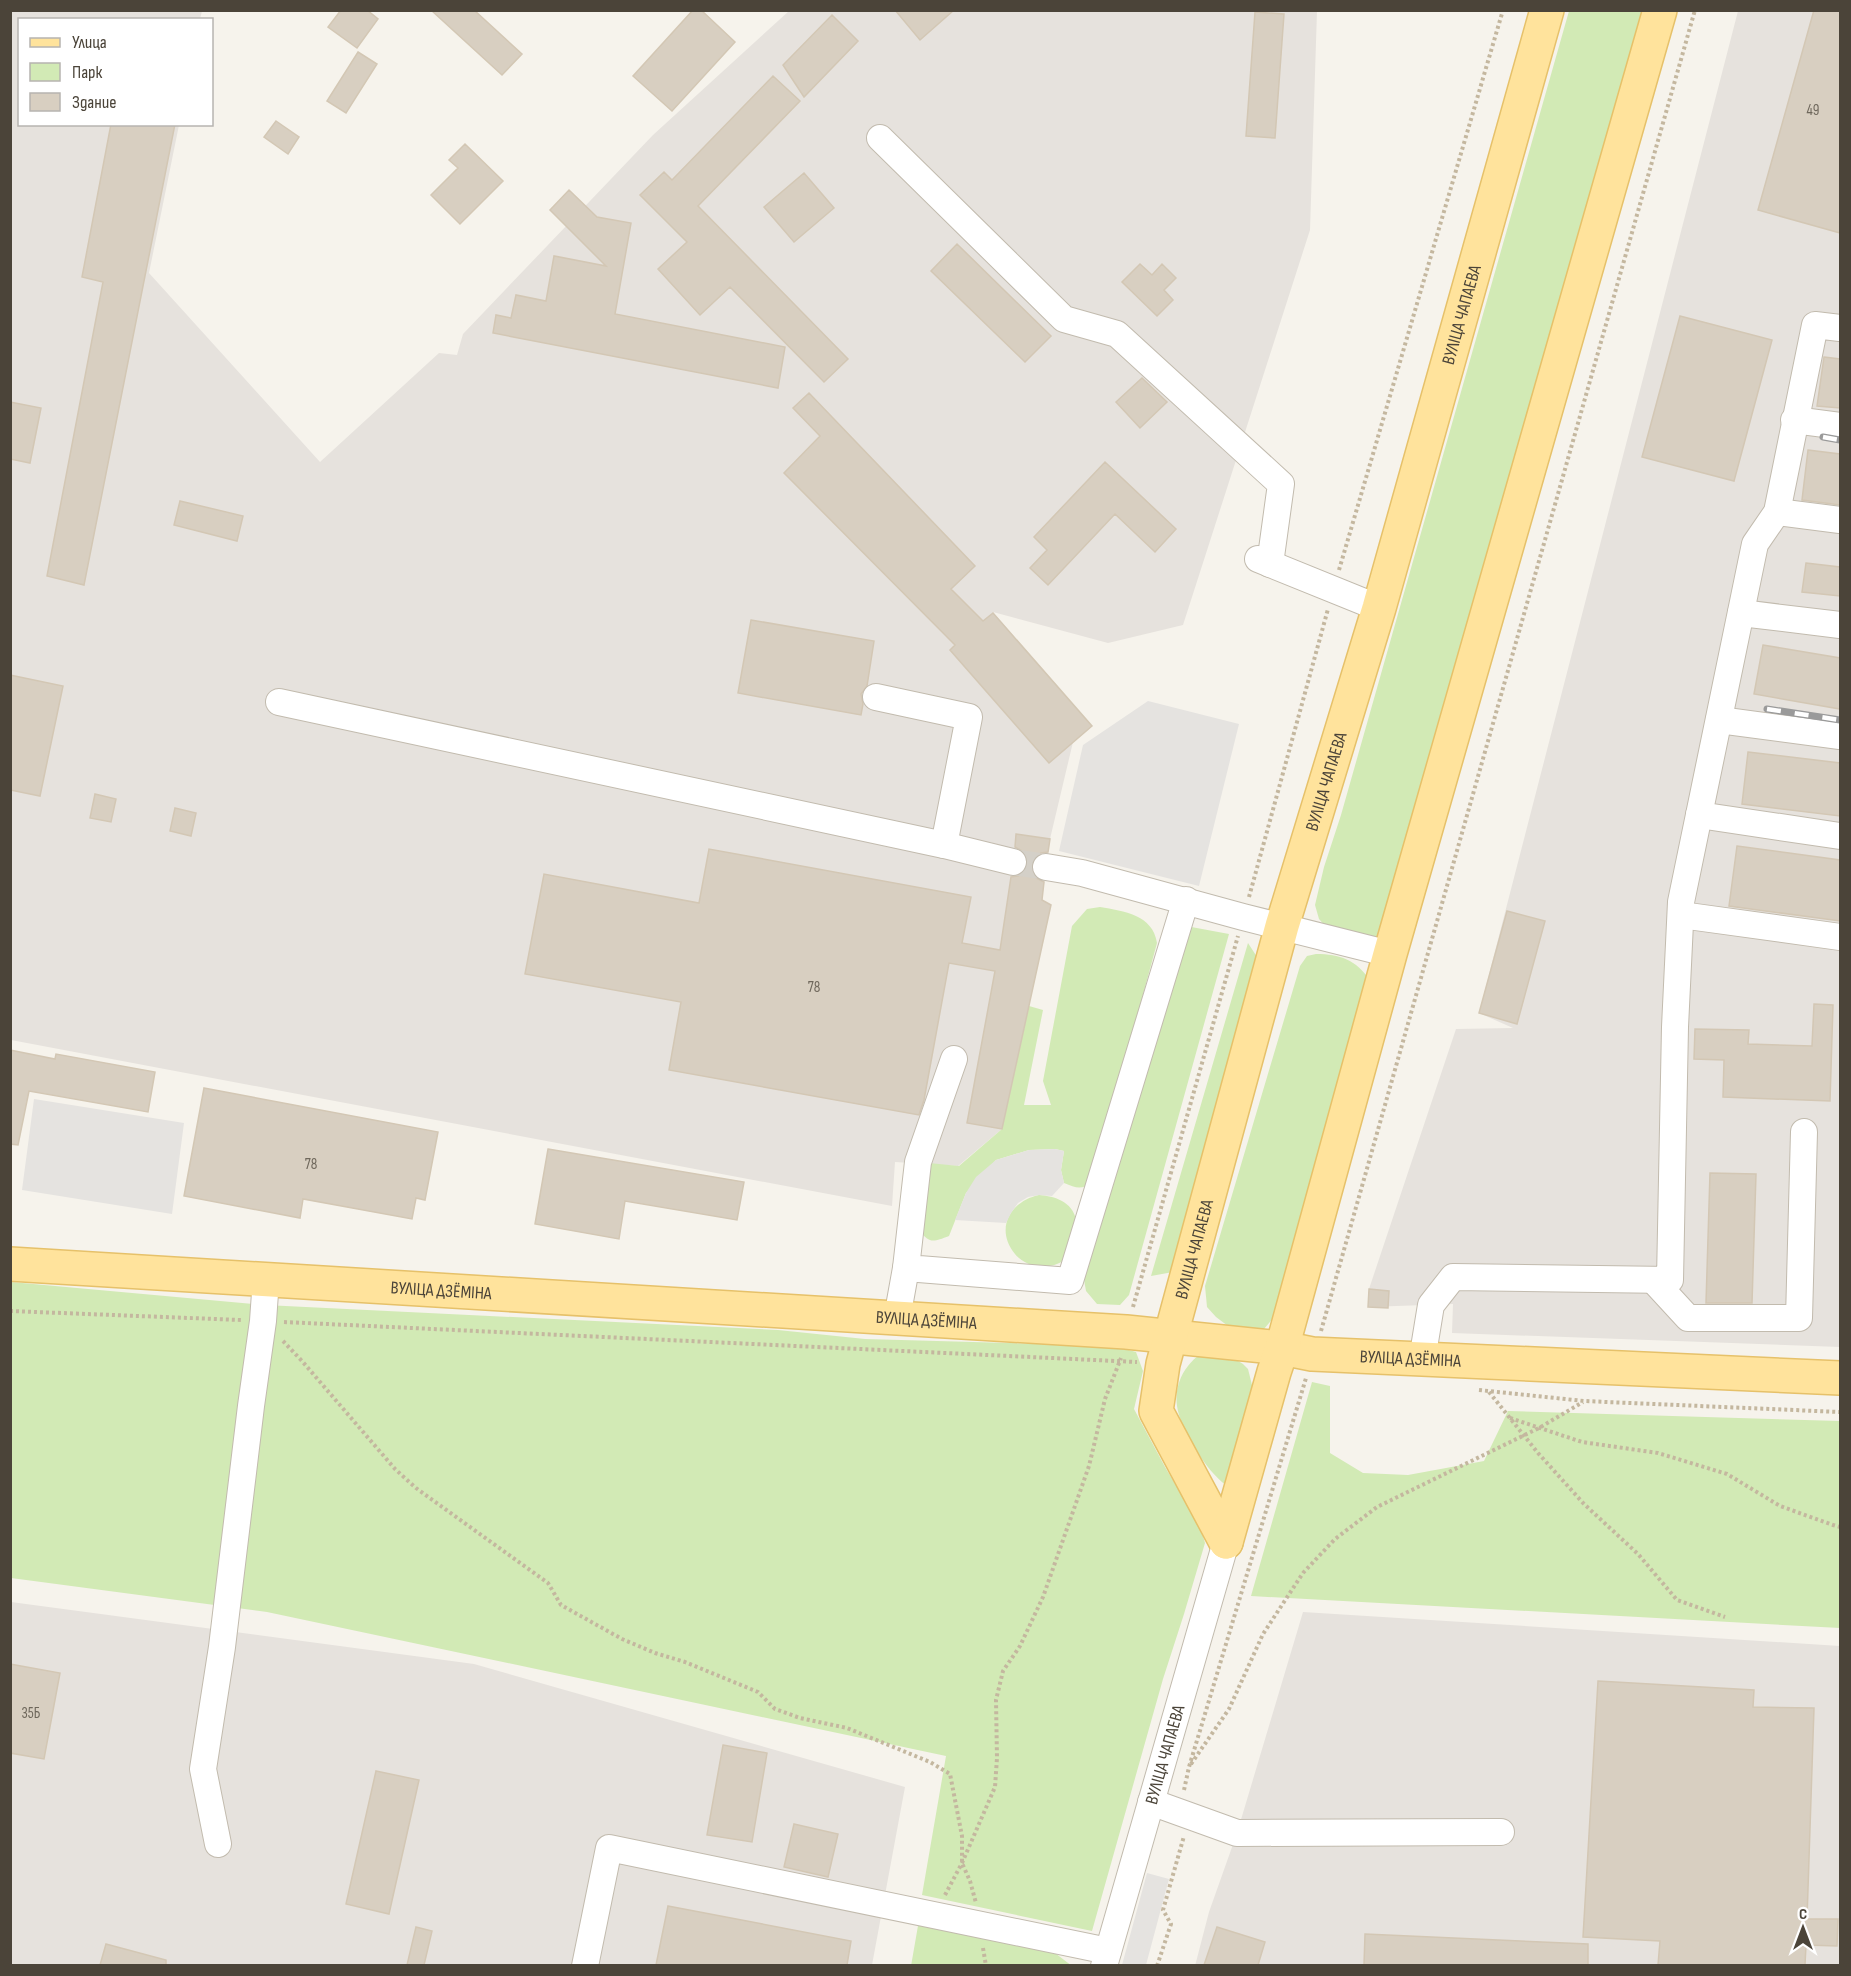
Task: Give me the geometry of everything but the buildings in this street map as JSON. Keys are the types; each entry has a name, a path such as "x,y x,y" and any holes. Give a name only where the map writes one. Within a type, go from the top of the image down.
{"main road":[{"name":"ВУЛІЦА ЧАПАЕВА","path":"1226,1542 1156,1412 1167,1350 1282,926 1379,608 1547,10"},
{"name":"ВУЛІЦА ЧАПАЕВА","path":"1226,1542 1274,1372 1297,1351 1390,954 1660,10"},
{"name":"ВУЛІЦА ДЗЁМІНА","path":"10,1264 897,1318 1167,1350 1297,1351 1422,1360 1840,1378"}],"street":[{"path":"880,138 1064,319 1118,334 1281,484 1264,562 1379,608"},
{"path":"1422,1360 1431,1305 1453,1277 1670,1280 1681,902 1755,544 1777,512 1815,325 1840,328"},
{"path":"1794,420 1840,426"},
{"path":"1777,512 1840,520"},
{"path":"1740,613 1840,625"},
{"path":"876,697 969,717 944,845"},
{"path":"279,702 944,845 1013,862"},
{"path":"1719,720 1840,735"},
{"path":"1699,815 1840,836"},
{"path":"1046,867 1082,873 1390,954"},
{"path":"906,1268 1070,1281 1186,900"},
{"path":"1681,915 1840,937"},
{"path":"897,1318 906,1268 918,1162 954,1059"},
{"path":"1653,1280 1688,1318 1799,1318 1804,1132"},
{"path":"218,1844 203,1769 222,1647 263,1321 266,1279"},
{"name":"ВУЛІЦА ЧАПАЕВА","path":"1106,1958 1226,1542"},
{"path":"1151,1802 1237,1833 1501,1832"},
{"path":"585,1965 609,1848 981,1925 1106,1958"}],"path":[{"path":"942,1897 948,1892 962,1863 994,1788 998,1758 996,1700 1003,1671 1020,1646 1043,1597 1089,1466 1105,1399 1123,1346 1244,917 1333,590 1503,10"},
{"path":"1157,1965 1171,1924 1163,1910 1185,1834 1179,1813 1189,1767 1234,1620 1297,1351 1328,1306 1695,10"},
{"path":"10,1311 263,1321 1123,1346 1167,1350"},
{"path":"263,1321 302,1361 395,1469 443,1508 548,1582 561,1605 622,1639 758,1692 775,1709 800,1718 847,1728 930,1762 950,1774 962,1836 962,1863 970,1881 981,1925 986,1965"},
{"path":"1477,1390 1584,1401 1840,1412"},
{"path":"1488,1391 1523,1436 1584,1504 1638,1554 1677,1600 1725,1617"},
{"path":"1189,1767 1229,1709 1263,1634 1303,1573 1335,1539 1377,1507 1539,1428 1584,1401"},
{"path":"1510,1418 1582,1442 1658,1452 1727,1474 1780,1506 1840,1527"}],"shaded area":[{"path":"10,11 202,11 200,18 18,18 18,126 179,126 149,273 320,462 439,353 457,355 463,334 653,135 789,11 1317,11 1310,230 1183,625 1108,643 993,612 1092,726 1073,742 1050,839 1042,900 1051,905 1002,1129 958,1166 895,1162 892,1206 11,1040"},
{"path":"1738,11 1840,11 1840,1347 1452,1333 1453,1304 1368,1307 1369,1289 1456,1029 1513,1028 1479,1013"},
{"path":"1148,701 1239,724 1199,886 1059,851 1083,745"},
{"path":"34,1099 184,1123 172,1214 22,1190"},
{"path":"1029,1150 1064,1151 1061,1170 1064,1183 1052,1196 1028,1197 1018,1203 1006,1223 955,1220 966,1193 976,1177 996,1160"},
{"path":"11,1602 474,1664 905,1787 872,1965 11,1966"},
{"path":"1303,1612 1840,1646 1840,1965 1195,1966 1209,1912 1237,1833"},
{"path":"1147,1873 1169,1879 1146,1965 1122,1965"}],"green space":[{"path":"1569,11 1646,11 1386,927 1377,938 1326,927 1319,919 1315,905 1324,867 1341,815"},
{"path":"1100,907 1118,910 1144,920 1150,926 1157,943 1092,1183 1078,1188 1064,1183 1061,1170 1064,1151 1029,1150 996,1160 966,1193 949,1236 929,1240 919,1230 929,1163 959,1166 1002,1129 1029,1006 1043,1010 1024,1105 1051,1105 1043,1081 1072,926 1087,909"},
{"path":"1186,926 1229,934 1129,1295 1120,1305 1097,1304 1086,1291 1083,1274"},
{"path":"1248,943 1259,960 1173,1272 1151,1276"},
{"path":"1333,955 1347,960 1365,973 1370,980 1274,1317 1264,1329 1241,1330 1228,1326 1207,1307 1205,1286 1300,966 1307,956"},
{"path":"1039,1195 1067,1204 1076,1219 1070,1253 1057,1264 1049,1266 1034,1265 1020,1259 1009,1244 1006,1235 1006,1225 1014,1209 1020,1203"},
{"path":"11,1282 265,1305 778,1330 865,1339 1114,1346 1136,1352 1143,1371 1134,1409 1200,1526 1205,1543 1163,1679 1092,1931 922,1895 946,1756 267,1612 11,1578"},
{"path":"1206,1353 1235,1359 1243,1364 1248,1369 1253,1389 1226,1485 1203,1460 1189,1438 1177,1406 1177,1390 1182,1375 1194,1360"},
{"path":"1312,1382 1330,1386 1330,1453 1363,1473 1408,1475 1484,1461 1508,1411 1840,1421 1840,1628 1251,1596"},
{"path":"919,1920 1055,1953 1072,1966 911,1966"}],"tunnel":[{"path":"1013,862 1046,867"}],"railway":[{"path":"1823,437 1840,440"},
{"path":"1767,709 1840,720"}]}
